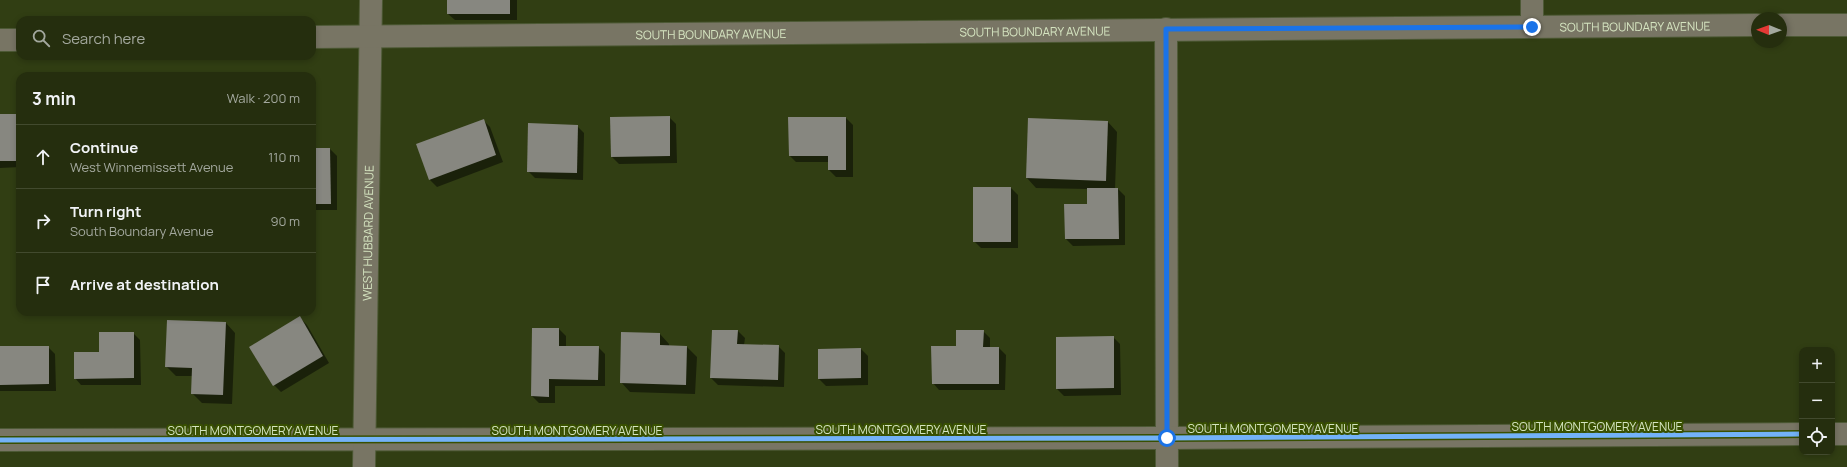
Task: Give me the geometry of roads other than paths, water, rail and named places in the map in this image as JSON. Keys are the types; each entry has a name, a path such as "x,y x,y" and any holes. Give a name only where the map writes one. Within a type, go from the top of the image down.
{"street":[{"name":"WEST HUBBARD AVENUE","path":"364,467 371,0"},
{"path":"1532,0 1532,27"},
{"path":"1787,25 1847,25"},
{"name":"SOUTH BOUNDARY AVENUE","path":"316,37 1166,29 1751,26"},
{"path":"1166,29 1167,467"},
{"path":"0,40 16,40"},
{"name":"SOUTH MONTGOMERY AVENUE","path":"0,440 1167,438 1799,434"},
{"path":"1835,434 1847,434"}]}
